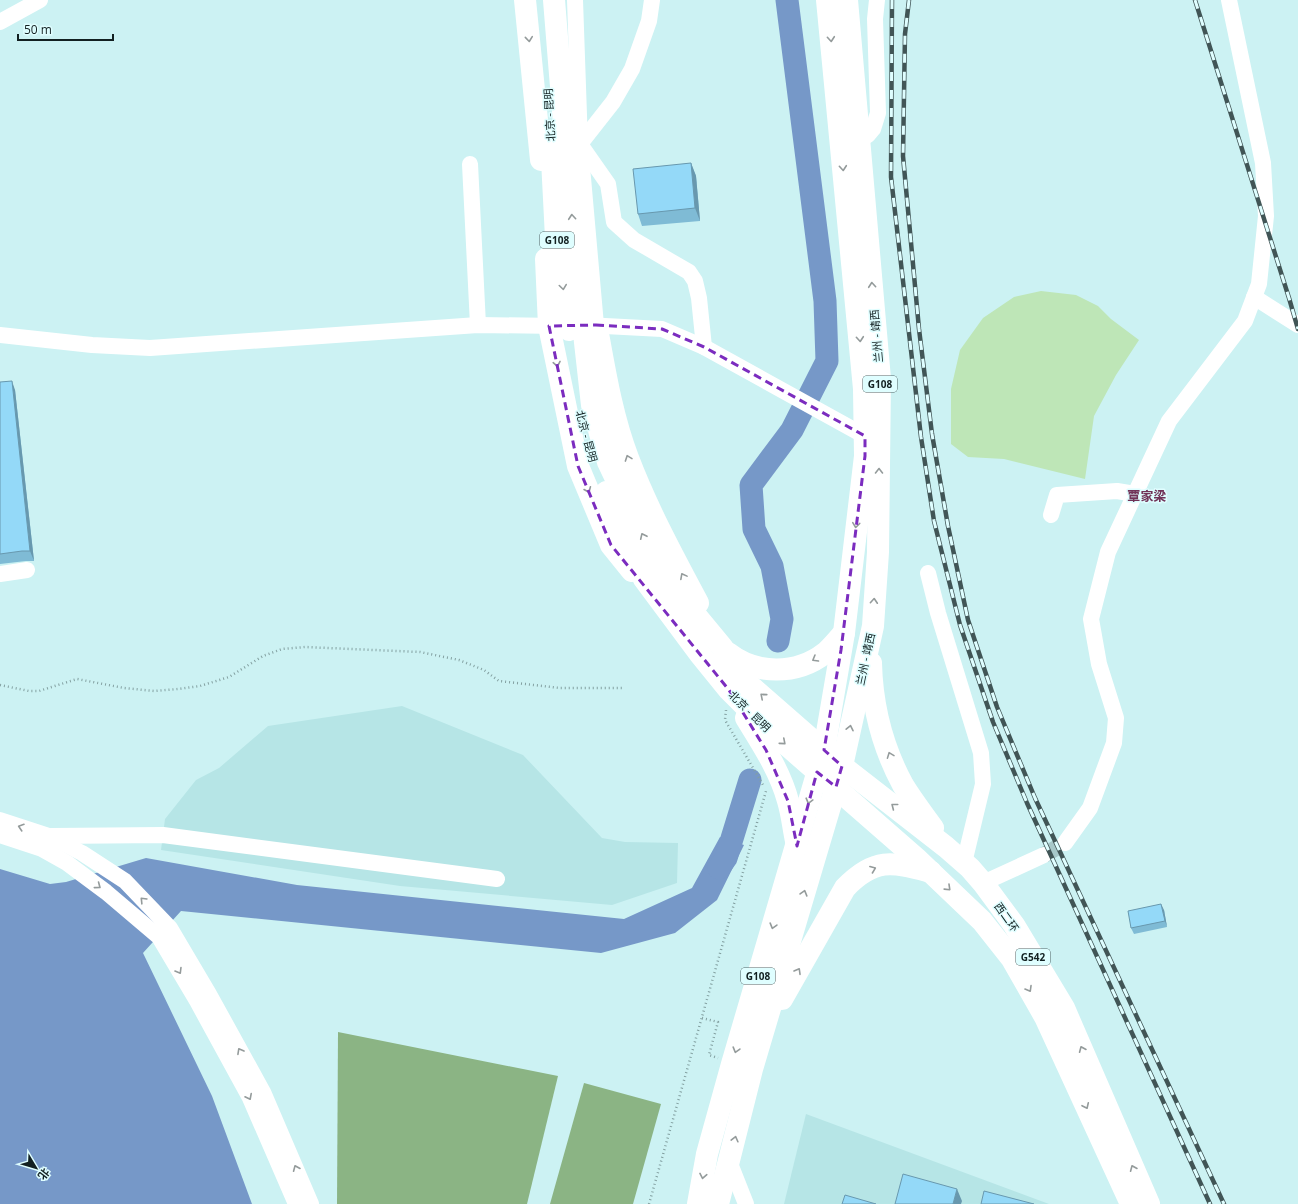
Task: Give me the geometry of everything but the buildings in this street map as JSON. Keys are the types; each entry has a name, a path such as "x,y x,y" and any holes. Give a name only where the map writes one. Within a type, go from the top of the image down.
{"highway":[{"name":"兰州 - 靖西","path":"824,750 844,633 865,456 864,389 827,0"},
{"name":"兰州 - 靖西","path":"842,766 872,626 878,552 880,379 847,0"},
{"path":"544,4 542,168 550,326 578,466 611,545 699,653"},
{"name":"北京 - 昆明","path":"544,4 573,235 592,405 602,464 644,579 699,653 729,690 766,727 836,787"},
{"path":"596,325 610,398 628,458 663,539 722,647 738,660 758,668 775,670 790,669 809,663 818,658 826,652 844,633"},
{"name":"北京 - 昆明","path":"602,464 660,572 722,647 746,682 824,750"},
{"path":"872,626 872,671 876,709 884,738 896,770 904,786 946,847"},
{"path":"729,690 766,750 780,778 788,801 797,846"},
{"name":"G108","path":"698,1204 708,1154 732,1064 824,750 842,766 764,1029 718,1204"},
{"name":"西二环","path":"842,766 946,847 964,863 983,883 1014,925 1064,1008 1149,1204"},
{"name":"西二环","path":"836,787 982,921 1012,959 1045,1017 1131,1204"},
{"path":"764,1029 845,888 857,876 874,867 894,864 931,873"}],"street":[{"path":"0,22 40,0"},
{"path":"576,0 580,144 596,325"},
{"path":"580,144 613,102 632,69 649,21 652,0"},
{"path":"859,140 868,136 873,129 878,113 875,19 877,0"},
{"path":"1065,843 1090,808 1114,742 1116,718 1099,664 1091,619 1108,552 1168,421 1245,321 1259,284 1266,216 1263,163 1229,0"},
{"path":"580,144 608,184 614,222 634,240 689,272 695,281 699,298 704,347"},
{"path":"470,164 478,326"},
{"path":"1254,297 1298,325"},
{"path":"0,335 92,345 150,348 478,326 596,325 662,329 704,347 865,436"},
{"path":"1051,515 1057,494 1117,491 1135,494"},
{"path":"0,574 27,570"},
{"path":"928,573 938,613 981,753 983,784 964,863"},
{"path":"0,820 46,842 66,862 164,933 197,1001 250,1098 296,1204"},
{"path":"0,835 46,842 82,853 125,881 209,994 263,1092 311,1204"},
{"path":"46,842 163,835 497,879"},
{"path":"983,883 1044,855"},
{"path":"729,1161 746,1204"}],"path":[{"path":"0,685 29,692 39,691 77,679 124,688 154,691 178,689 200,686 229,677 262,656 282,649 305,648 420,652 460,660 484,670 499,681 560,688 622,688"},
{"path":"649,1204 766,791 725,720 729,690"},
{"path":"702,1018 718,1022 708,1055 732,1064"}],"highlighted area":[{"path":"596,325 662,329 704,347 865,436 865,456 841,650 824,750 842,766 836,787 817,772 797,846 788,801 766,750 729,690 611,545 578,466 549,326"}],"shaded area":[{"path":"402,706 523,755 602,838 625,842 678,843 677,883 612,905 400,886 161,850 165,819 196,780 219,768 268,726"},
{"path":"806,1114 1049,1204 784,1204"}],"green space":[{"path":"1041,291 1076,295 1098,306 1111,319 1139,340 1116,375 1094,416 1085,479 1004,459 968,457 951,444 951,389 960,350 983,318 1014,297"},
{"path":"338,1032 558,1076 527,1204 337,1204"},
{"path":"584,1083 661,1104 633,1204 550,1204"}],"water":[{"path":"720,837 744,845 717,900 675,933 601,953 181,911 143,953 212,1096 252,1204 0,1204 0,869 50,884 66,882 146,858 297,885 624,919 692,888"}],"waterway":[{"path":"778,641 782,619 772,566 754,529 751,485 792,430 827,361 825,301 787,0"},
{"path":"719,868 726,858 750,780"}],"tunnel":[{"path":"1044,855 1065,843"}],"railway":[{"path":"892,0 891,177 921,437 934,521 960,625 993,722 1027,803 1210,1204"},
{"path":"909,0 905,34 903,156 919,329 932,434 948,526 968,620 997,707 1035,798 1224,1204"},
{"path":"1195,0 1298,329"}],"district":[{"name":"覃家梁","path":"1147,496"}]}
